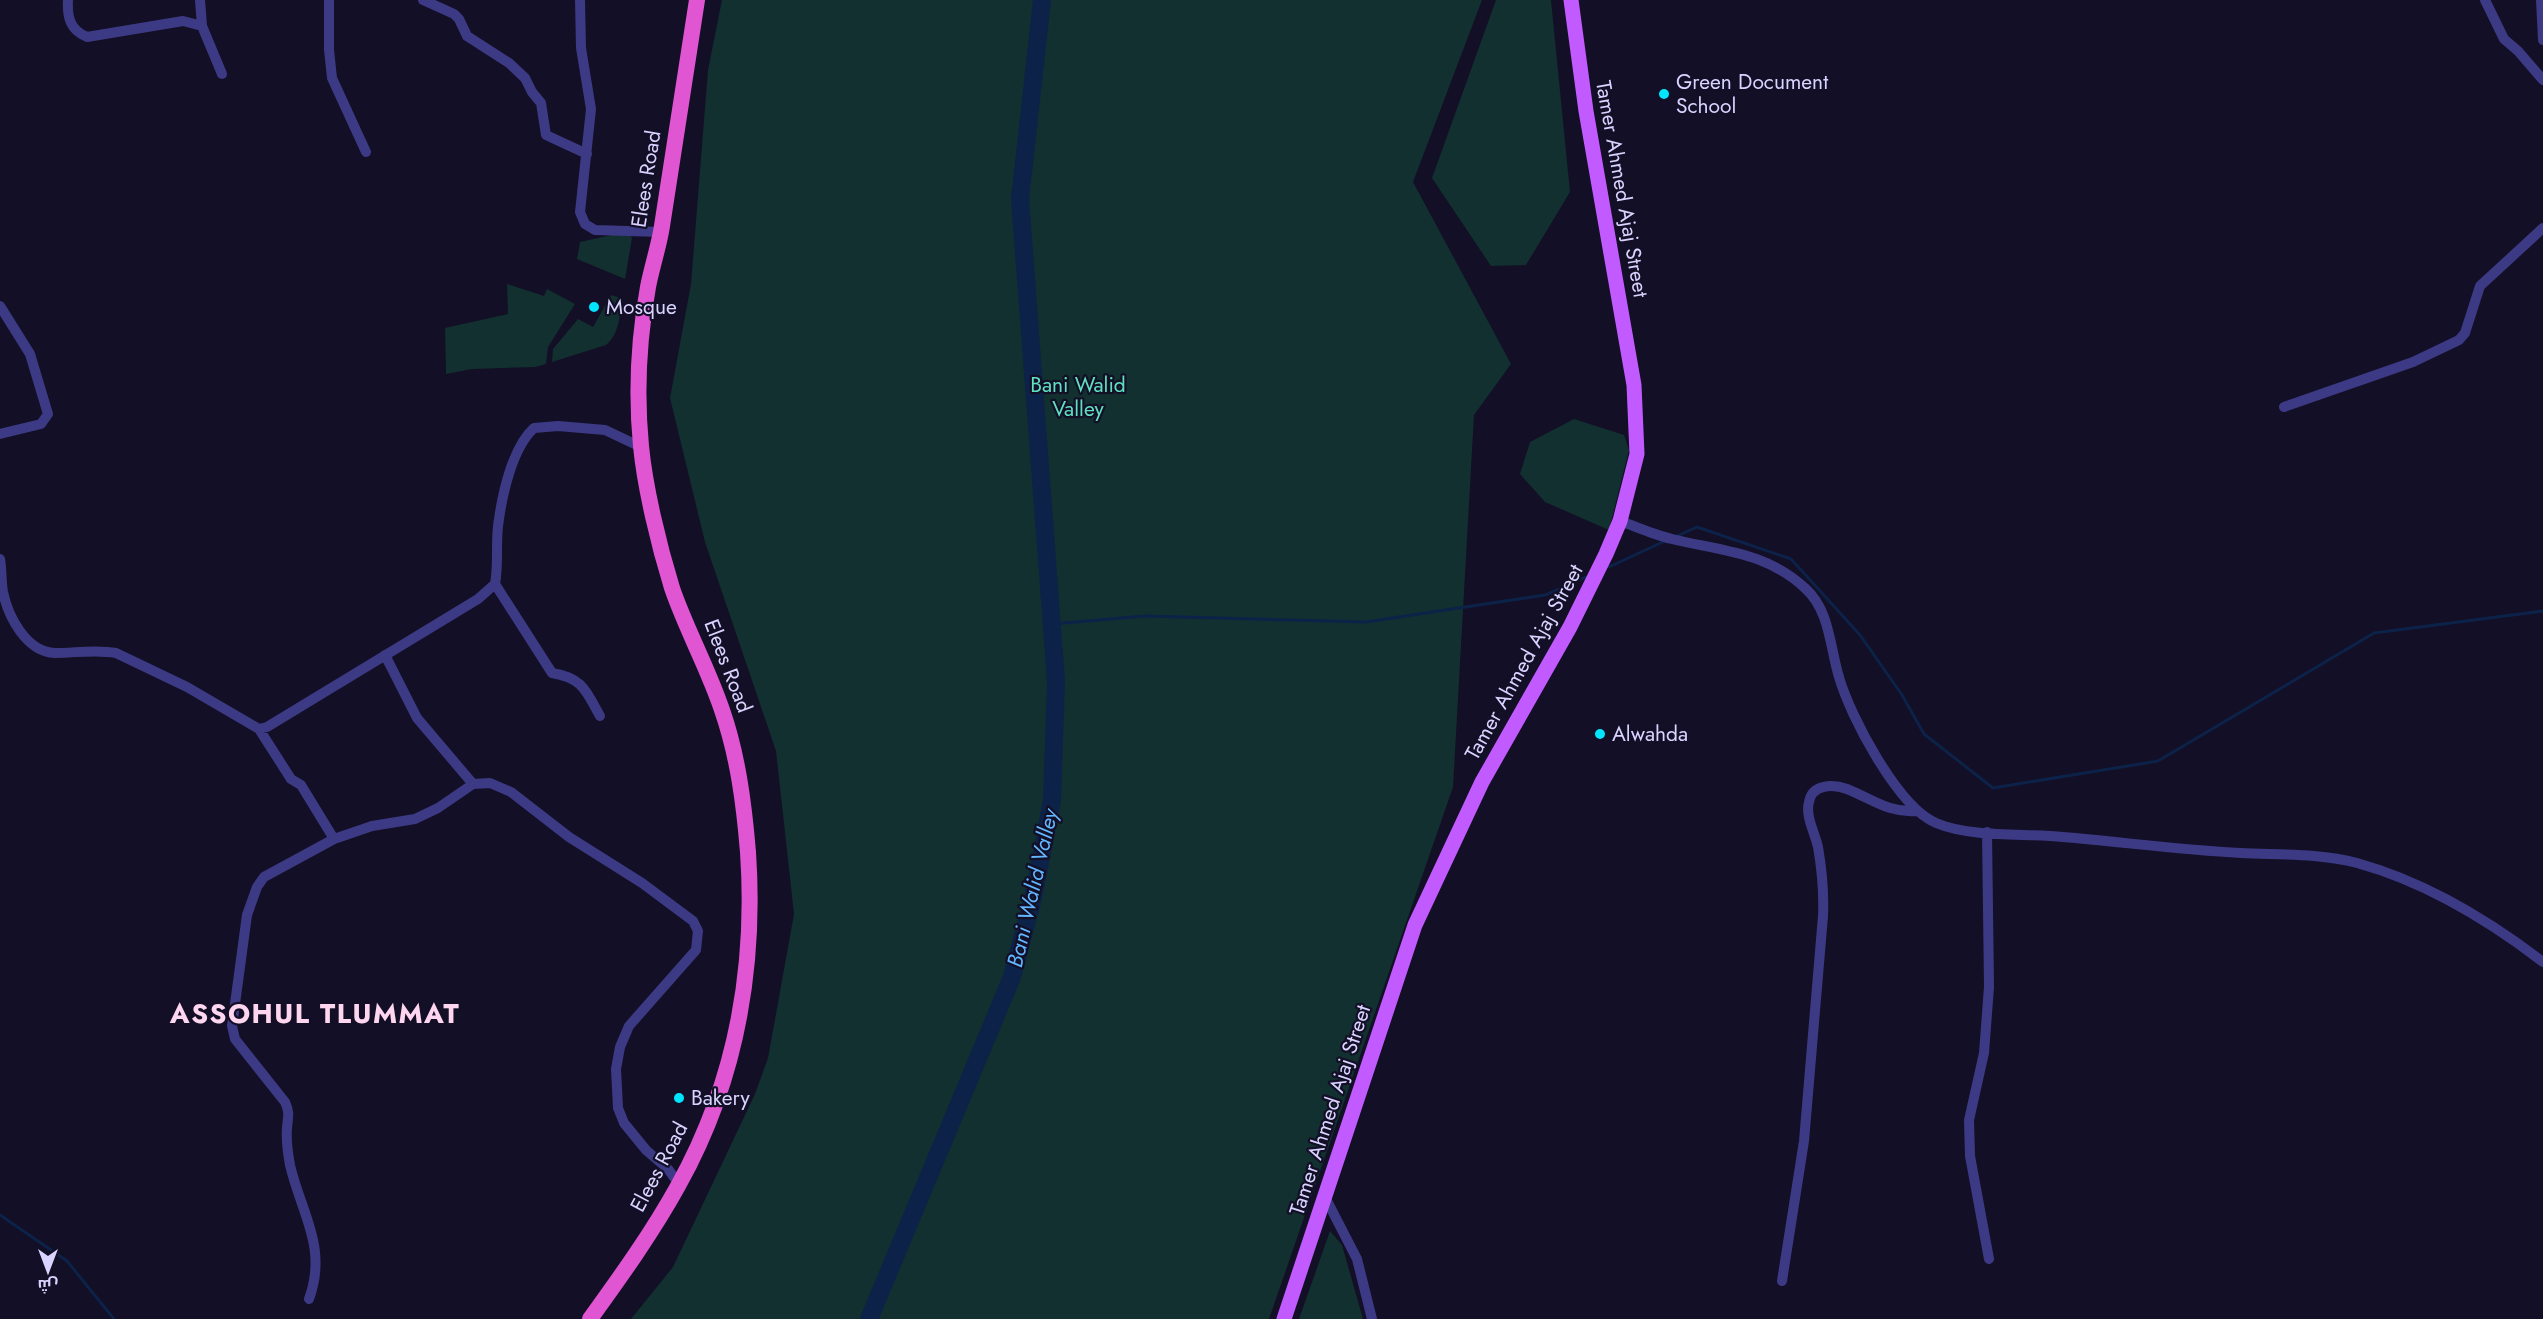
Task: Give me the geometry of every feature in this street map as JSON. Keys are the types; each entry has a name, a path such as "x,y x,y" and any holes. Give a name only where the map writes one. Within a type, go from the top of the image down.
{"highway":[{"name":"Elees Road","path":"590,1319 626,1269 680,1184 712,1112 730,1060 746,982 750,936 750,888 743,799 735,754 710,678 673,590 658,535 641,447 640,387 648,288 661,232 697,0"}],"main road":[{"name":"Tamer Ahmed Ajaj Street","path":"1284,1319 1407,947 1436,878 1482,782 1570,627 1606,554 1620,521 1637,454 1636,401 1586,111 1571,0"}],"street":[{"path":"68,0 71,26 77,33 87,37 183,21 202,26"},
{"path":"200,0 202,26 222,74"},
{"path":"329,0 329,50 332,78 366,152"},
{"path":"423,0 454,14 467,36 508,63 525,78 541,103 546,135 587,154"},
{"path":"580,0 581,48 591,109 580,212 585,224 595,230 661,232"},
{"path":"2485,0 2504,39 2518,51 2543,80"},
{"path":"2541,0 2543,40"},
{"path":"2284,407 2413,362 2459,340 2465,333 2480,286 2543,228"},
{"path":"0,306 30,354 48,414 41,424 0,434"},
{"path":"259,729 267,727 478,599 495,585 498,566 498,520 516,455 522,441 534,428 577,426 605,430 641,447"},
{"path":"1620,521 1670,539 1747,554 1780,570 1808,590 1823,616 1845,694 1891,780 1916,811 1935,822 1958,829 1987,832 2048,835 2172,849 2330,857 2357,863 2417,884 2443,896 2505,934 2543,962"},
{"path":"0,559 4,596 9,608 21,633 40,649 49,653 105,651 116,653 187,687 259,729 291,779 301,785 334,839"},
{"path":"495,585 552,673 574,678 582,685 600,716"},
{"path":"385,655 417,718 473,784"},
{"path":"309,1299 315,1277 316,1255 312,1229 290,1165 287,1128 290,1113 285,1102 235,1039 232,1026 248,915 257,887 264,878 334,839 372,826 415,819 438,808 473,784 490,783 511,792 569,837 642,883 693,921 698,931 696,950 629,1026 620,1047 616,1069 618,1108 624,1123 646,1150 668,1169 680,1184"},
{"path":"1782,1281 1804,1141 1823,915 1824,886 1808,802 1811,794 1817,789 1836,786 1890,810 1916,811"},
{"path":"1987,832 1989,987 1984,1053 1969,1120 1970,1156 1989,1259"},
{"path":"1324,1195 1357,1259 1372,1319"}],"green space":[{"name":"Bani Walid Valley","path":"722,0 1482,0 1413,182 1511,364 1474,415 1453,787 1269,1319 631,1319 673,1267 755,1094 768,1058 794,914 776,751 705,542 670,398 691,284 708,70"},
{"path":"1496,0 1551,0 1570,192 1526,265 1491,266 1432,178"},
{"path":"629,234 632,238 625,279 577,259 580,242"},
{"path":"507,284 544,296 547,289 575,304 548,347 546,364 535,367 472,369 446,374 445,328 508,314"},
{"path":"611,295 621,298 618,323 611,340 606,345 552,362 553,349 578,319 593,327"},
{"path":"1574,419 1624,435 1629,450 1609,530 1545,502 1520,474 1530,442"},
{"path":"1330,1231 1342,1245 1363,1319 1299,1319"}],"waterway":[{"name":"Bani Walid Valley","path":"869,1319 1012,977 1033,898 1052,801 1056,681 1020,199 1042,0"},
{"path":"1677,536 1697,527 1791,559 1860,635 1902,695 1924,734 1993,788 2158,761 2374,633 2543,611"},
{"path":"1609,567 1665,541"},
{"path":"1052,624 1145,616 1366,622 1545,595 1586,577"},
{"path":"0,1215 67,1261 114,1319"}],"place":[{"name":"Green Document School","path":"1664,94"},
{"name":"Mosque","path":"594,307"},
{"name":"Alwahda","path":"1600,734"},
{"name":"Bakery","path":"679,1098"}],"district":[{"name":"ASSOHUL TLUMMAT","path":"315,1013"}]}
